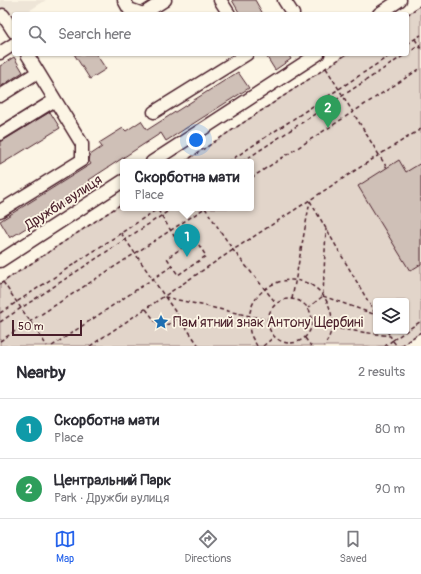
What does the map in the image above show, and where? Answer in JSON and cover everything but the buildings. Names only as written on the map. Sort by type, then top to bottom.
[{"type":"street","points":[[124,0],[129,8],[138,12]]},
{"type":"street","points":[[146,12],[165,0]]},
{"type":"street","points":[[220,0],[227,12]]},
{"type":"street","points":[[284,0],[292,12]]},
{"type":"street","points":[[382,12],[400,0]]},
{"type":"street","points":[[2,15],[12,29]]},
{"type":"street","points":[[0,53],[12,45]]},
{"type":"street","points":[[0,211],[82,160],[82,144],[28,56]]},
{"type":"street","points":[[154,112],[244,56]]},
{"type":"street","points":[[157,159],[314,56]]},
{"type":"street","points":[[0,96],[38,72]]},
{"type":"street","points":[[0,134],[55,100]]},
{"type":"street","name":"Дружби вулиця","points":[[1,259],[120,183]]},
{"type":"path","points":[[409,14],[421,5]]},
{"type":"path","points":[[409,43],[421,35]]},
{"type":"path","points":[[415,39],[421,49]]},
{"type":"path","points":[[409,53],[421,44]]},
{"type":"path","points":[[189,159],[345,56]]},
{"type":"path","points":[[233,159],[389,56]]},
{"type":"path","points":[[247,159],[404,56]]},
{"type":"path","points":[[326,68],[387,168]]},
{"type":"path","points":[[254,176],[421,68]]},
{"type":"path","points":[[90,346],[233,250],[421,129]]},
{"type":"path","points":[[310,201],[373,310]]},
{"type":"path","points":[[292,299],[310,201]]},
{"type":"path","points":[[0,284],[120,204]]},
{"type":"path","points":[[0,313],[153,211]]},
{"type":"path","points":[[160,211],[181,248]]},
{"type":"path","points":[[0,322],[167,211]]},
{"type":"path","points":[[0,341],[200,211]]},
{"type":"path","points":[[207,211],[233,250],[276,303]]},
{"type":"path","points":[[308,308],[323,296],[326,228]]},
{"type":"path","points":[[120,233],[199,346]]},
{"type":"path","points":[[195,239],[206,256],[178,275],[167,258],[181,248],[195,239]]},
{"type":"path","points":[[52,346],[172,266]]},
{"type":"path","points":[[257,346],[250,333],[249,319],[252,306],[259,294],[269,286],[282,280],[295,280],[308,283],[319,291],[327,302],[332,314],[332,328],[328,340],[324,346]]},
{"type":"path","points":[[3,282],[47,346]]},
{"type":"path","points":[[323,296],[373,314]]},
{"type":"path","points":[[165,297],[268,320]]},
{"type":"path","points":[[292,299],[303,302],[308,308],[312,314],[312,325],[308,336],[290,345],[274,337],[270,331],[268,320],[271,310],[276,303],[282,300],[292,299]]},
{"type":"path","points":[[146,309],[155,321],[162,326],[169,324],[179,317]]},
{"type":"path","points":[[385,346],[421,321]]},
{"type":"path","points":[[312,325],[390,336],[397,346]]},
{"type":"path","points":[[401,346],[421,332]]},
{"type":"path","points":[[262,346],[274,337]]},
{"type":"path","points":[[305,338],[311,346]]},
{"type":"shaded area","points":[[0,0],[46,0],[27,12],[12,12],[12,21],[0,29]]},
{"type":"shaded area","points":[[421,5],[421,332],[401,346],[0,346],[0,284],[120,205],[120,211],[254,211],[254,159],[189,159],[344,56],[409,56],[409,14]]},
{"type":"place","name":"Центральний Парк","points":[[328,128]]},
{"type":"place","name":"Скорботна мати","points":[[187,257]]},
{"type":"place","name":"Пам'ятний знак Антону Щербині","points":[[161,322]]}]
